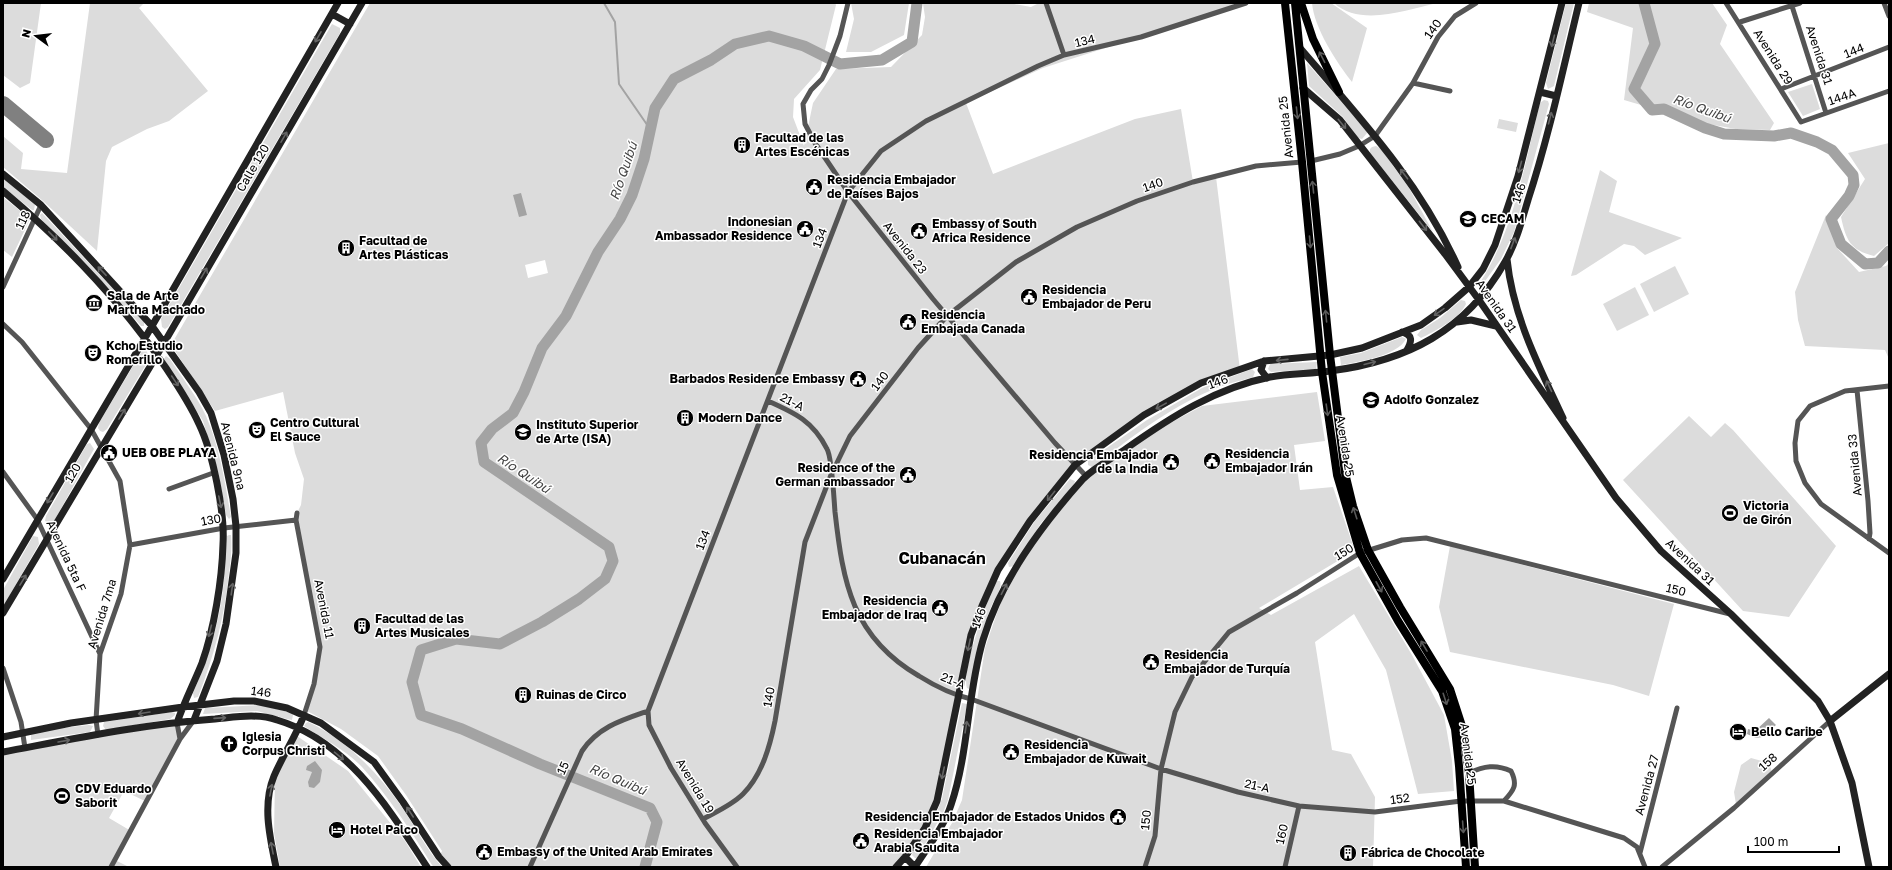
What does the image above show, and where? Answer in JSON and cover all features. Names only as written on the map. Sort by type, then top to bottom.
[{"type":"main road","name":"Calle 120","points":[[145,337],[338,3]]},
{"type":"main road","name":"Calle 120","points":[[164,343],[362,3]]},
{"type":"main road","name":"Avenida 25","points":[[1284,3],[1292,74],[1306,162],[1345,473],[1364,552],[1400,607],[1450,689],[1462,726],[1469,773],[1472,801],[1475,867]]},
{"type":"main road","name":"Avenida 25","points":[[1295,3],[1303,88],[1306,162],[1320,356],[1337,474],[1364,552],[1398,621],[1442,691],[1455,729],[1462,801],[1466,867]]},
{"type":"main road","points":[[1301,3],[1313,39],[1339,92]]},
{"type":"main road","name":"146","points":[[896,867],[906,857],[925,828],[937,801],[972,635],[982,606],[998,570],[1030,521],[1075,465],[1144,415],[1201,383],[1264,361],[1330,355],[1362,348],[1427,321],[1469,287],[1483,269],[1495,245],[1518,176],[1562,3]]},
{"type":"main road","name":"146","points":[[915,867],[951,807],[959,774],[982,643],[993,610],[1010,577],[1045,526],[1086,476],[1181,412],[1212,396],[1267,378],[1332,371],[1372,363],[1407,351],[1436,337],[1457,322],[1478,300],[1507,259],[1520,227],[1537,172],[1579,3]]},
{"type":"main road","points":[[332,14],[350,24]]},
{"type":"main road","name":"Avenida 31","points":[[1300,48],[1339,92],[1412,184],[1452,254],[1464,280]]},
{"type":"main road","points":[[1292,74],[1303,88]]},
{"type":"main road","name":"Avenida 31","points":[[1303,88],[1340,120],[1464,280],[1616,498],[1661,551],[1731,614],[1818,701],[1830,721],[1852,783],[1868,867]]},
{"type":"main road","points":[[1540,92],[1556,96]]},
{"type":"main road","name":"Avenida 9na","points":[[3,174],[40,205],[152,326],[199,392],[211,413],[224,455],[236,526],[236,553],[226,624],[217,661],[194,720]]},
{"type":"main road","name":"Avenida 9na","points":[[3,191],[35,218],[107,291],[145,337],[179,388],[200,424],[221,505],[224,528],[221,577],[215,612],[202,662],[177,723]]},
{"type":"main road","points":[[1507,259],[1510,285],[1515,306],[1534,355],[1571,434]]},
{"type":"main road","points":[[1457,322],[1471,320],[1496,326]]},
{"type":"main road","points":[[1402,332],[1410,336],[1411,343],[1407,351]]},
{"type":"main road","name":"120","points":[[3,579],[145,337]]},
{"type":"main road","name":"120","points":[[3,613],[164,343]]},
{"type":"main road","points":[[1264,361],[1261,370],[1267,378]]},
{"type":"main road","points":[[998,570],[1010,577]]},
{"type":"main road","name":"158","points":[[1830,721],[1889,674]]},
{"type":"main road","name":"146","points":[[3,736],[22,734],[71,723],[183,706],[254,701],[287,708],[321,723],[374,762],[403,802],[439,857],[448,867]]},
{"type":"main road","name":"146","points":[[3,752],[194,720],[260,715],[279,720],[299,729],[337,753],[357,771],[397,822],[427,867]]},
{"type":"main road","name":"Avenida 11","points":[[276,867],[268,829],[269,799],[273,777],[299,729],[304,715]]},
{"type":"main road","points":[[906,857],[915,867]]},
{"type":"street","name":"Avenida 23","points":[[848,3],[844,22],[829,65],[822,79],[811,90],[803,104],[805,124],[815,143],[848,192],[947,316],[1086,476]]},
{"type":"street","points":[[1046,3],[1064,56]]},
{"type":"street","name":"134","points":[[648,710],[848,192],[881,151],[926,121],[1038,66],[1064,56],[1141,37],[1246,3]]},
{"type":"street","name":"140","points":[[703,819],[742,795],[764,762],[772,739],[805,542],[831,475],[850,436],[918,348],[947,316],[1016,262],[1090,221],[1137,201],[1193,182],[1256,166],[1306,162],[1340,154],[1359,146],[1375,136],[1413,83],[1438,36],[1455,16],[1476,3]]},
{"type":"street","name":"Avenida 29","points":[[1726,3],[1740,22],[1801,122]]},
{"type":"street","points":[[1740,22],[1792,4],[1800,3]]},
{"type":"street","points":[[1884,3],[1889,16]]},
{"type":"street","name":"Avenida 31","points":[[1792,4],[1826,113]]},
{"type":"street","name":"144","points":[[1781,89],[1889,47]]},
{"type":"street","points":[[1413,83],[1450,91]]},
{"type":"street","name":"144A","points":[[1801,122],[1889,91]]},
{"type":"street","name":"118","points":[[3,287],[40,205]]},
{"type":"street","name":"Avenida 7ma","points":[[3,324],[22,342],[91,429],[120,481],[130,545],[121,594],[100,654],[96,720],[98,735]]},
{"type":"street","points":[[1889,386],[1845,391],[1810,406],[1798,421],[1795,443],[1796,461],[1805,483],[1821,504],[1889,553]]},
{"type":"street","name":"Avenida 33","points":[[1858,390],[1868,501],[1869,539]]},
{"type":"street","name":"21-A","points":[[768,401],[796,414],[815,428],[828,450],[841,561],[850,596],[866,630],[906,669],[958,696],[971,699],[1161,769],[1238,792],[1299,806]]},
{"type":"street","points":[[168,489],[213,473]]},
{"type":"street","name":"Avenida 5ta F","points":[[4,474],[37,519],[100,654]]},
{"type":"street","name":"Avenida 11","points":[[297,513],[296,520],[320,647],[314,684],[304,715]]},
{"type":"street","name":"130","points":[[130,545],[236,526],[296,520]]},
{"type":"street","name":"150","points":[[1144,867],[1155,836],[1161,769],[1175,712],[1188,685],[1229,632],[1364,552],[1402,540],[1426,538],[1731,614]]},
{"type":"street","points":[[3,668],[21,722],[25,748]]},
{"type":"street","name":"Avenida 27","points":[[1644,867],[1640,852],[1677,708]]},
{"type":"street","name":"15","points":[[530,867],[567,783],[588,740],[600,731],[615,723],[648,710]]},
{"type":"street","name":"Avenida 19","points":[[648,710],[649,725],[671,768],[703,819],[737,867]]},
{"type":"street","name":"Avenida 9na","points":[[111,867],[180,739],[194,720]]},
{"type":"street","name":"158","points":[[1662,867],[1734,808],[1830,721]]},
{"type":"street","points":[[177,723],[180,739]]},
{"type":"street","points":[[1469,773],[1481,768],[1493,766],[1511,771],[1515,780],[1512,792],[1504,801]]},
{"type":"street","name":"152","points":[[1299,806],[1374,812],[1462,801],[1504,801],[1624,838],[1640,852]]},
{"type":"street","name":"160","points":[[1285,867],[1299,806]]},
{"type":"shaded area","points":[[3,3],[41,3],[30,83],[20,88],[3,75]]},
{"type":"shaded area","points":[[90,3],[144,3],[139,8],[208,91],[169,121],[147,129],[112,147],[106,161],[97,251],[43,201],[3,167],[3,136],[23,153],[21,169],[67,173]]},
{"type":"shaded area","points":[[370,3],[835,3],[836,5],[820,70],[794,99],[793,117],[804,146],[813,103],[836,69],[891,67],[922,35],[925,17],[923,3],[1009,3],[1031,7],[1039,3],[1246,3],[1043,68],[966,103],[993,174],[1135,119],[1181,109],[1193,182],[1216,177],[1240,370],[1201,383],[1144,415],[1075,465],[998,570],[971,635],[937,801],[925,828],[896,867],[448,867],[439,857],[442,851],[406,795],[378,756],[341,729],[307,711],[320,647],[297,513],[301,505],[304,479],[295,453],[283,392],[215,411],[171,345]],"holes":[[[545,260],[548,273],[528,278],[525,265]]]},
{"type":"shaded area","points":[[851,3],[909,3],[904,35],[871,52],[846,52],[854,19]]},
{"type":"shaded area","points":[[1312,3],[1331,3],[1367,28],[1352,82],[1327,45],[1317,23]]},
{"type":"shaded area","points":[[1334,3],[1437,3],[1384,15],[1370,15],[1357,14],[1345,10]]},
{"type":"shaded area","points":[[1566,3],[1574,3],[1554,86],[1548,89],[1546,83]]},
{"type":"shaded area","points":[[1589,3],[1712,3],[1727,25],[1720,44],[1774,123],[1770,130],[1736,129],[1708,124],[1689,124],[1666,114],[1651,114],[1641,105],[1624,100],[1633,28],[1587,12]]},
{"type":"shaded area","points":[[332,24],[340,28],[340,33],[168,327],[165,329],[162,327],[161,319]]},
{"type":"shaded area","points":[[1307,63],[1366,130],[1367,133],[1362,139],[1358,138],[1343,117],[1309,86]]},
{"type":"shaded area","points":[[1812,84],[1820,109],[1803,116],[1788,92]]},
{"type":"shaded area","points":[[1544,100],[1548,101],[1549,104],[1514,232],[1501,259],[1483,284],[1481,281],[1502,240],[1510,218],[1540,103]]},
{"type":"shaded area","points":[[1499,119],[1518,123],[1516,132],[1497,128]]},
{"type":"shaded area","points":[[1889,143],[1889,243],[1874,256],[1859,251],[1850,243],[1843,225],[1841,217],[1865,179],[1848,153]]},
{"type":"shaded area","points":[[1376,146],[1381,149],[1409,188],[1433,232],[1370,153],[1370,149]]},
{"type":"shaded area","points":[[1600,170],[1617,181],[1609,212],[1682,238],[1645,255],[1634,246],[1624,244],[1576,275],[1571,276]]},
{"type":"shaded area","points":[[3,178],[35,204],[34,210],[3,187]]},
{"type":"shaded area","points":[[521,193],[527,215],[519,217],[513,195]]},
{"type":"shaded area","points":[[3,197],[30,219],[12,257],[3,250]]},
{"type":"shaded area","points":[[42,213],[144,322],[144,326],[141,326],[119,300],[41,219],[40,215]]},
{"type":"shaded area","points":[[1826,215],[1837,248],[1859,272],[1886,266],[1889,263],[1889,359],[1885,350],[1805,346],[1798,320],[1795,292]]},
{"type":"shaded area","points":[[1675,266],[1689,294],[1654,312],[1640,284]]},
{"type":"shaded area","points":[[1635,287],[1649,315],[1617,331],[1603,304]]},
{"type":"shaded area","points":[[1461,300],[1465,301],[1466,304],[1453,319],[1421,338],[1417,335],[1421,330],[1440,318]]},
{"type":"shaded area","points":[[1402,337],[1406,339],[1401,345],[1386,354],[1367,360],[1341,365],[1340,357],[1361,353]]},
{"type":"shaded area","points":[[146,350],[150,358],[107,429],[103,432],[100,431],[98,428],[99,423],[142,351]]},
{"type":"shaded area","points":[[166,356],[170,359],[198,401],[211,428],[224,479],[231,517],[229,519],[226,515],[218,471],[203,421],[164,359]]},
{"type":"shaded area","points":[[1317,362],[1316,369],[1271,372],[1268,369],[1270,364]]},
{"type":"shaded area","points":[[1252,369],[1255,372],[1253,377],[1227,384],[1196,397],[1135,435],[1092,467],[1088,465],[1088,461],[1147,420],[1202,388]]},
{"type":"shaded area","points":[[1317,392],[1325,441],[1294,445],[1300,490],[1333,487],[1355,551],[1350,553],[1347,548],[1338,553],[1341,559],[1259,608],[1271,615],[1359,566],[1412,655],[1444,715],[1452,761],[1454,791],[1418,794],[1386,670],[1354,614],[1315,642],[1332,750],[1351,754],[1375,797],[1373,867],[926,867],[952,823],[962,800],[985,648],[997,613],[1010,581],[1046,527],[1087,478],[1161,428],[1202,406]]},
{"type":"shaded area","name":"Victoria de Girón","points":[[1689,416],[1711,437],[1725,423],[1733,430],[1836,546],[1789,617],[1743,611],[1623,480]]},
{"type":"shaded area","points":[[90,443],[94,449],[53,523],[49,524],[45,521],[46,516],[87,444]]},
{"type":"shaded area","points":[[1070,479],[1075,481],[1073,487],[1041,523],[1014,566],[1009,567],[1008,563],[1035,521]]},
{"type":"shaded area","points":[[231,535],[231,558],[222,620],[204,682],[198,697],[194,698],[193,693],[207,658],[220,609],[227,536]]},
{"type":"shaded area","points":[[33,536],[38,537],[39,544],[3,607],[3,590]]},
{"type":"shaded area","points":[[1450,546],[1674,604],[1649,696],[1613,685],[1450,652],[1439,607]]},
{"type":"shaded area","points":[[997,581],[1000,581],[1001,584],[984,626],[969,689],[967,688],[966,680],[971,652],[982,617]]},
{"type":"shaded area","points":[[962,703],[967,704],[948,800],[943,813],[917,858],[915,858],[912,855],[913,852],[934,819],[942,799]]},
{"type":"shaded area","points":[[260,705],[292,713],[292,720],[257,711],[203,714],[205,708]]},
{"type":"shaded area","points":[[172,712],[175,713],[175,715],[170,719],[106,730],[103,726],[104,722]]},
{"type":"shaded area","points":[[1769,718],[1776,725],[1762,737],[1756,738],[1747,734],[1748,729],[1755,731]]},
{"type":"shaded area","points":[[308,722],[322,729],[348,747],[371,769],[401,806],[431,853],[442,867],[434,867],[432,865],[399,814],[362,767],[342,750],[304,726]]},
{"type":"shaded area","name":"CDV Eduardo Saborit","points":[[177,723],[180,739],[147,802],[124,791],[109,818],[131,831],[115,860],[129,867],[3,867],[3,752]]},
{"type":"shaded area","points":[[89,725],[93,726],[90,732],[31,740],[31,733],[35,731]]},
{"type":"shaded area","points":[[297,736],[348,771],[405,841],[421,867],[280,867],[274,833],[275,780]]},
{"type":"shaded area","points":[[1751,758],[1769,763],[1772,772],[1736,804],[1734,792],[1741,765]]},
{"type":"shaded area","points":[[315,761],[322,770],[320,782],[314,788],[309,787],[308,782],[312,772],[306,770],[307,766]]},
{"type":"waterway","points":[[604,3],[615,22],[619,84],[650,129]]},
{"type":"waterway","name":"Río Quibú","points":[[645,867],[657,822],[650,808],[540,764],[462,729],[421,715],[412,682],[421,650],[456,639],[500,644],[542,622],[579,599],[605,579],[613,561],[609,547],[484,462],[481,443],[492,429],[513,413],[524,392],[542,348],[566,316],[598,252],[620,219],[632,195],[644,159],[655,108],[674,79],[711,60],[735,44],[769,36],[804,46],[840,64],[882,60],[912,42],[917,3]]},
{"type":"waterway","name":"Río Quibú","points":[[1644,3],[1655,44],[1634,89],[1652,110],[1664,109],[1705,128],[1724,134],[1774,136],[1791,133],[1817,142],[1832,150],[1853,175],[1854,185],[1849,196],[1831,219],[1841,244],[1865,264],[1878,263],[1889,251]]},
{"type":"taxiway","points":[[3,104],[46,140]]},
{"type":"place","name":"Facultad de las Artes Escénicas","points":[[742,145]]},
{"type":"place","name":"Residencia Embajador de Países Bajos","points":[[814,187]]},
{"type":"place","name":"CECAM","points":[[1468,219]]},
{"type":"place","name":"Indonesian Ambassador Residence","points":[[805,229]]},
{"type":"place","name":"Embassy of South Africa Residence","points":[[919,231]]},
{"type":"place","name":"Facultad de Artes Plásticas","points":[[346,248]]},
{"type":"place","name":"Residencia Embajador de Peru","points":[[1029,297]]},
{"type":"place","name":"Sala de Arte Martha Machado","points":[[94,303]]},
{"type":"place","name":"Residencia Embajada Canada","points":[[908,322]]},
{"type":"place","name":"Kcho Estudio Romerillo","points":[[93,353]]},
{"type":"place","name":"Barbados Residence Embassy","points":[[858,379]]},
{"type":"place","name":"Adolfo Gonzalez","points":[[1371,400]]},
{"type":"place","name":"Modern Dance","points":[[685,418]]},
{"type":"place","name":"Centro Cultural El Sauce","points":[[257,430]]},
{"type":"place","name":"Instituto Superior de Arte (ISA)","points":[[523,432]]},
{"type":"place","name":"UEB OBE PLAYA","points":[[109,453]]},
{"type":"place","name":"Residencia Embajador Irán","points":[[1212,461]]},
{"type":"place","name":"Residencia Embajador de la India","points":[[1171,462]]},
{"type":"place","name":"Residence of the German ambassador","points":[[908,475]]},
{"type":"place","name":"Victoria de Girón","points":[[1730,513]]},
{"type":"place","name":"Residencia Embajador de Iraq","points":[[940,608]]},
{"type":"place","name":"Facultad de las Artes Musicales","points":[[362,626]]},
{"type":"place","name":"Residencia Embajador de Turquía","points":[[1151,662]]},
{"type":"place","name":"Ruinas de Circo","points":[[523,695]]},
{"type":"place","name":"Bello Caribe","points":[[1738,732]]},
{"type":"place","name":"Iglesia Corpus Christi","points":[[229,744]]},
{"type":"place","name":"Residencia Embajador de Kuwait","points":[[1011,752]]},
{"type":"place","name":"CDV Eduardo Saborit","points":[[62,796]]},
{"type":"place","name":"Residencia Embajador de Estados Unidos","points":[[1118,817]]},
{"type":"place","name":"Hotel Palco","points":[[337,830]]},
{"type":"place","name":"Residencia Embajador Arabia Saudita","points":[[861,841]]},
{"type":"place","name":"Embassy of the United Arab Emirates","points":[[484,852]]},
{"type":"place","name":"Fábrica de Chocolate","points":[[1348,853]]},
{"type":"district","name":"Cubanacán","points":[[942,558]]}]
